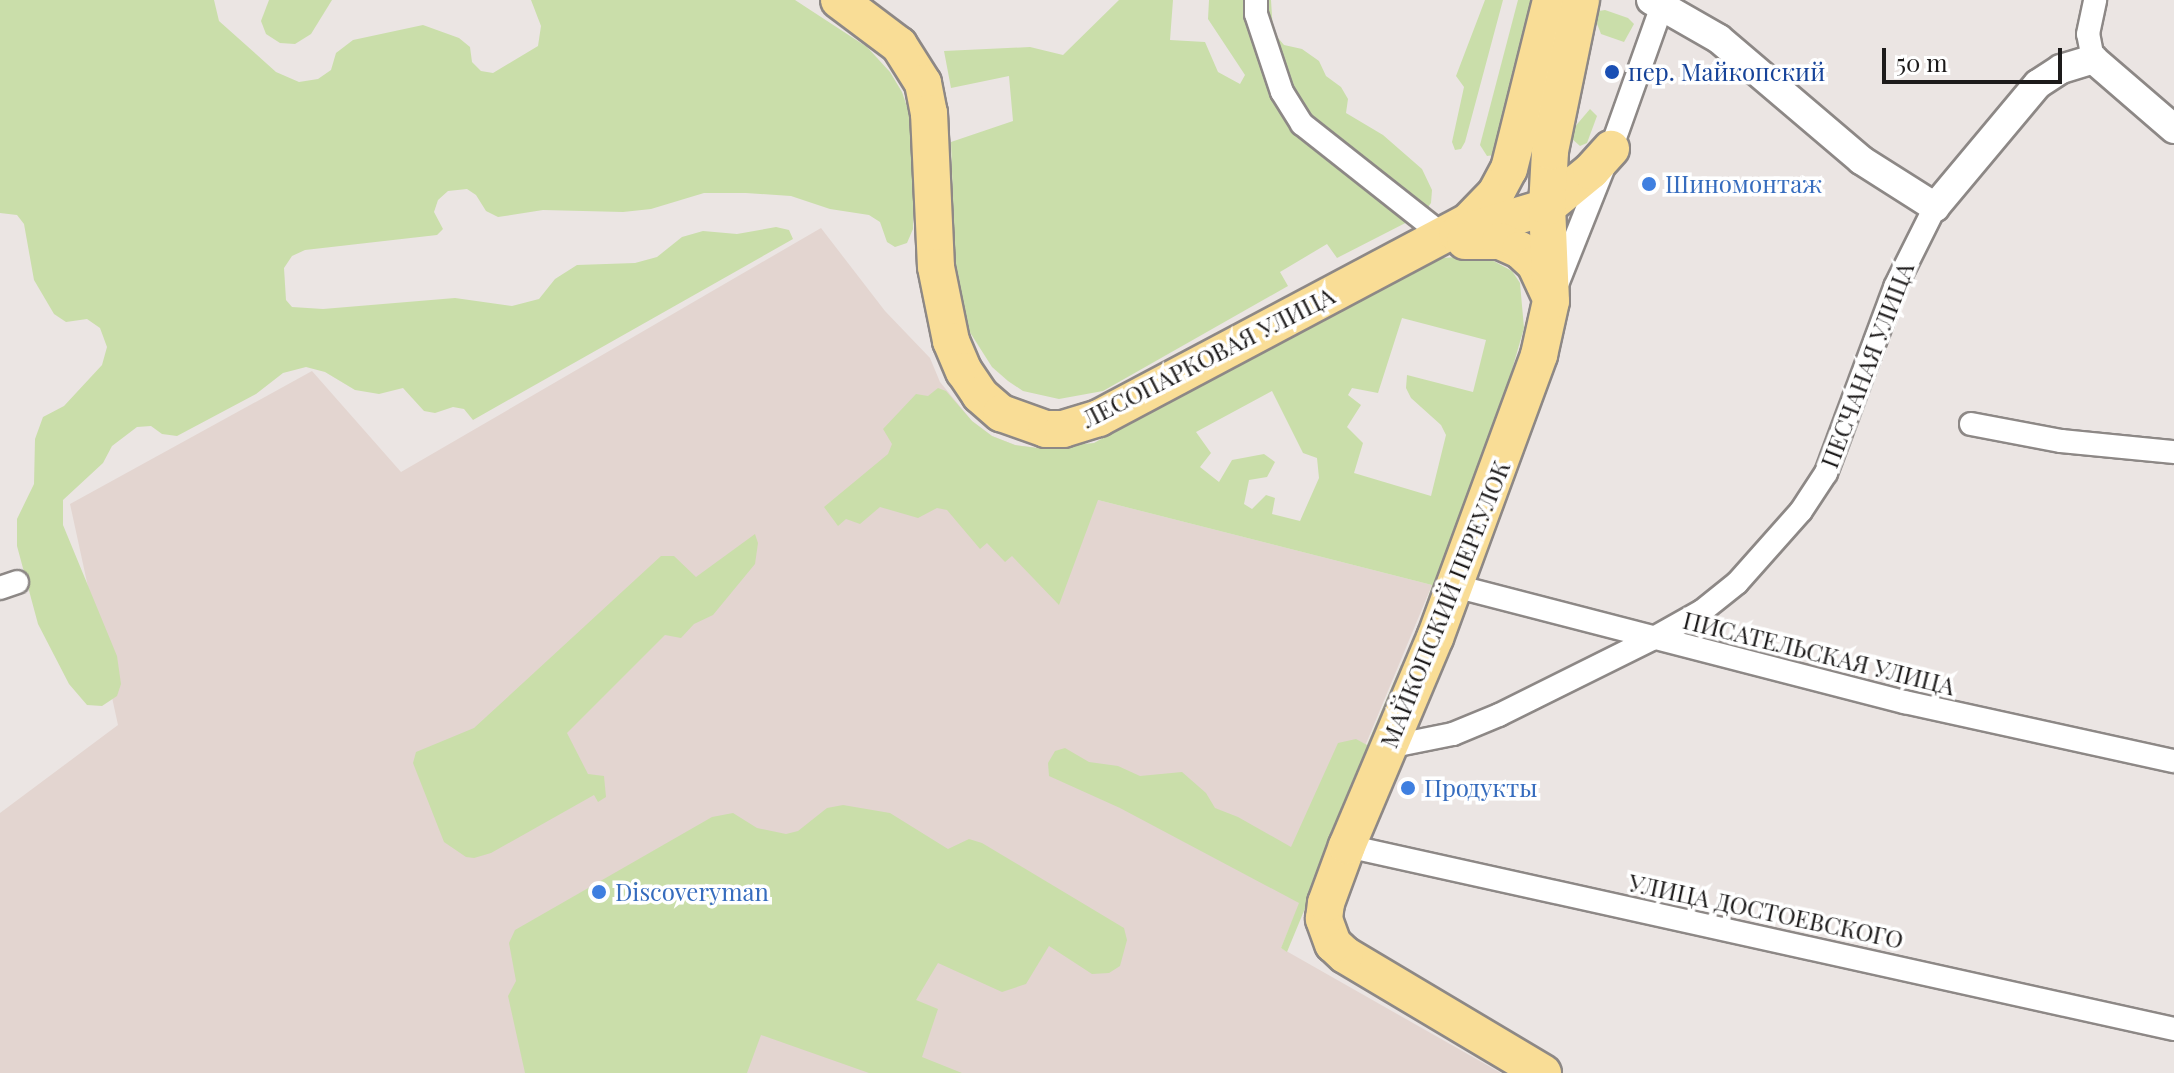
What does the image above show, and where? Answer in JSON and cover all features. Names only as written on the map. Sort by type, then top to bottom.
[{"type":"main road","name":"ЛЕСОПАРКОВАЯ УЛИЦА","points":[[839,0],[899,45],[923,83],[929,113],[936,267],[949,333],[975,388],[987,402],[1013,419],[1046,429],[1072,427],[1099,418],[1444,236]]},
{"type":"main road","points":[[1444,236],[1469,221],[1496,193],[1516,148],[1551,0]]},
{"type":"main road","name":"МАЙКОПСКИЙ ПЕРЕУЛОК","points":[[1543,1073],[1345,955],[1326,932],[1326,903],[1455,586],[1530,385],[1551,301],[1547,207],[1554,122],[1581,0]]},
{"type":"main road","points":[[1516,148],[1524,164],[1549,170],[1572,165],[1611,149]]},
{"type":"main road","points":[[1444,236],[1547,207],[1591,171],[1611,149]]},
{"type":"main road","points":[[1444,236],[1460,241],[1500,241],[1520,250],[1535,264],[1551,301]]},
{"type":"street","points":[[1256,0],[1256,14],[1282,92],[1302,124],[1444,236]]},
{"type":"street","points":[[2095,0],[2088,34],[2093,59],[2174,129]]},
{"type":"street","points":[[1659,2],[1719,39],[1861,160],[1935,207]]},
{"type":"street","name":"МАЙКОПСКИЙ ПЕРЕУЛОК","points":[[1551,301],[1611,149],[1659,2]]},
{"type":"street","name":"ПЕСЧАНАЯ УЛИЦА","points":[[1388,747],[1453,734],[1499,715],[1652,639],[1702,611],[1737,583],[1810,499],[1826,473],[1895,287],[1935,207],[2038,84],[2061,69],[2093,59]]},
{"type":"street","points":[[1971,424],[2061,441],[2174,452]]},
{"type":"street","name":"ПИСАТЕЛЬСКАЯ УЛИЦА","points":[[1455,586],[1905,702],[2174,761]]},
{"type":"street","name":"УЛИЦА ДОСТОЕВСКОГО","points":[[1347,846],[2174,1029]]},
{"type":"shaded area","points":[[821,228],[885,311],[930,358],[940,382],[972,421],[992,436],[1015,445],[1038,448],[1098,500],[1432,585],[1281,948],[1501,1073],[0,1073],[0,813],[118,725],[70,504],[312,371],[401,472]]},
{"type":"green space","points":[[0,0],[214,0],[219,21],[276,72],[299,82],[318,79],[331,70],[336,53],[353,40],[423,25],[459,38],[470,47],[472,62],[481,71],[493,73],[538,46],[541,26],[531,0],[795,0],[867,47],[890,72],[902,92],[911,118],[915,147],[913,229],[907,243],[895,247],[887,242],[880,222],[869,215],[830,209],[791,196],[746,193],[704,193],[651,209],[623,212],[543,210],[498,217],[486,211],[476,195],[467,189],[448,191],[438,200],[434,212],[443,229],[437,235],[305,250],[292,256],[284,268],[286,300],[292,307],[323,309],[455,298],[512,306],[539,299],[555,279],[577,265],[635,263],[657,257],[682,237],[703,231],[737,234],[776,227],[789,230],[793,239],[473,420],[464,409],[453,407],[435,413],[424,411],[403,388],[379,394],[355,390],[325,372],[306,367],[283,373],[256,394],[177,436],[162,434],[151,426],[137,427],[112,446],[103,463],[63,500],[63,525],[117,656],[121,684],[117,696],[102,706],[87,705],[69,684],[38,624],[17,546],[17,519],[34,484],[35,439],[43,417],[64,406],[102,365],[107,347],[100,328],[87,319],[66,322],[54,314],[34,280],[24,224],[17,215],[0,213]]},
{"type":"green space","points":[[269,0],[332,0],[311,34],[295,44],[280,43],[266,34],[261,21]]},
{"type":"green space","points":[[1119,0],[1173,0],[1170,40],[1205,42],[1218,72],[1240,84],[1245,75],[1208,19],[1209,0],[1271,0],[1273,32],[1284,45],[1302,49],[1319,61],[1326,76],[1341,87],[1348,99],[1346,113],[1383,135],[1422,169],[1432,190],[1431,203],[1423,214],[1337,258],[1327,244],[1280,272],[1288,286],[1103,391],[1059,399],[1023,391],[1008,381],[992,367],[964,323],[956,290],[951,142],[1013,121],[1009,76],[951,88],[944,51],[1030,47],[1063,55]]},
{"type":"green space","points":[[1485,0],[1503,0],[1465,142],[1461,149],[1455,150],[1452,142],[1464,87],[1456,76]]},
{"type":"green space","points":[[1518,0],[1538,0],[1494,155],[1487,156],[1480,145]]},
{"type":"green space","points":[[1599,11],[1628,18],[1634,24],[1624,42],[1601,34],[1596,21]]},
{"type":"green space","points":[[1590,109],[1597,116],[1587,143],[1580,146],[1571,138],[1573,129]]},
{"type":"green space","points":[[1470,256],[1488,258],[1512,271],[1520,283],[1524,328],[1497,422],[1419,626],[1432,585],[1098,500],[1059,605],[1012,556],[1005,562],[987,543],[980,549],[947,510],[937,508],[918,518],[880,507],[860,524],[846,519],[838,526],[824,507],[888,454],[892,444],[883,429],[916,394],[928,396],[938,388],[946,391],[972,421],[992,436],[1015,445],[1038,448],[1094,443],[1416,260]],"holes":[[[1402,318],[1486,340],[1473,392],[1407,375],[1406,388],[1411,398],[1441,425],[1446,435],[1431,496],[1354,473],[1363,443],[1347,427],[1361,405],[1348,395],[1352,388],[1378,393]],[[1272,391],[1303,453],[1317,458],[1319,478],[1300,521],[1272,514],[1275,498],[1266,495],[1252,509],[1244,504],[1249,480],[1267,477],[1275,462],[1264,454],[1232,460],[1219,482],[1200,467],[1211,453],[1196,432]]]},
{"type":"green space","points":[[755,534],[758,543],[755,564],[713,615],[694,624],[681,638],[665,635],[567,733],[588,774],[604,776],[606,797],[598,802],[594,795],[491,853],[474,858],[466,857],[444,842],[413,763],[416,752],[474,728],[661,556],[674,556],[696,577]]},
{"type":"green space","points":[[1401,665],[1404,669],[1287,952],[1281,948],[1299,903],[1120,808],[1049,776],[1048,763],[1055,751],[1065,748],[1089,762],[1118,766],[1140,776],[1182,772],[1206,793],[1215,808],[1238,817],[1291,847],[1338,743],[1356,739],[1367,745]]},
{"type":"green space","points":[[843,805],[890,813],[948,849],[969,839],[982,843],[1124,928],[1127,940],[1120,966],[1109,973],[1092,974],[1049,946],[1026,984],[1002,992],[938,963],[916,1000],[938,1009],[922,1057],[962,1073],[869,1073],[761,1035],[747,1073],[525,1073],[508,996],[516,981],[509,943],[515,930],[712,817],[733,813],[757,828],[786,834],[798,831],[827,808]]},
{"type":"place","name":"пер. Майкопский","points":[[1612,72]]},
{"type":"place","name":"Шиномонтаж","points":[[1649,184]]},
{"type":"place","name":"Продукты","points":[[1408,788]]},
{"type":"place","name":"Discoveryman","points":[[599,892]]}]
